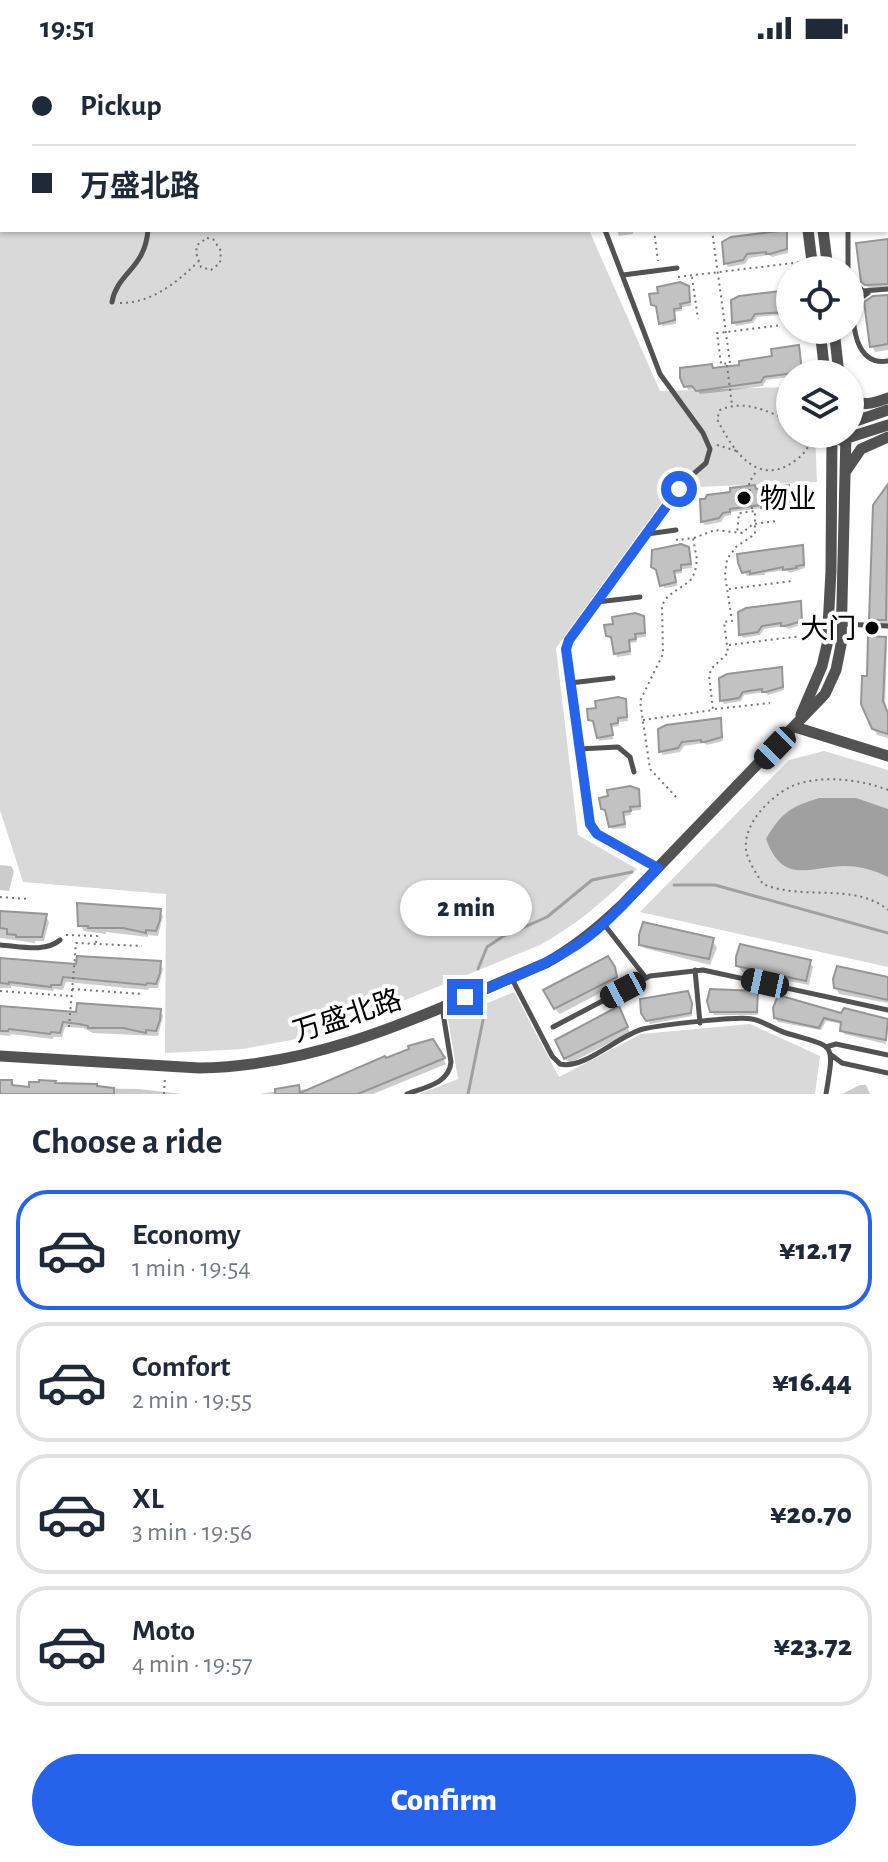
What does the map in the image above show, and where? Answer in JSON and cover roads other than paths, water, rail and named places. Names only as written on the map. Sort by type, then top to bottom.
[{"type":"street","points":[[808,232],[812,256]]},
{"type":"street","points":[[823,232],[826,256]]},
{"type":"street","points":[[864,404],[888,398]]},
{"type":"street","points":[[864,418],[888,410]]},
{"type":"street","points":[[864,431],[888,425]]},
{"type":"street","points":[[846,471],[861,449],[888,437]]},
{"type":"street","points":[[832,448],[828,632],[822,666],[795,727],[888,756]]},
{"type":"street","name":"万盛北路","points":[[0,1056],[226,1068],[301,1057],[376,1034],[569,950],[603,923],[658,868],[825,694],[836,670],[841,645],[846,448]]},
{"type":"lane","points":[[112,302],[114,291],[142,256],[148,232]]},
{"type":"lane","points":[[606,232],[660,374],[708,442],[706,463],[682,484],[566,645],[592,828],[600,836],[658,868]]},
{"type":"lane","points":[[848,232],[848,256]]},
{"type":"lane","points":[[623,275],[677,268]]},
{"type":"lane","points":[[864,296],[888,289]]},
{"type":"lane","points":[[864,291],[869,293]]},
{"type":"lane","points":[[859,344],[863,355],[875,362],[888,361]]},
{"type":"lane","points":[[646,534],[676,530]]},
{"type":"lane","points":[[596,603],[640,597]]},
{"type":"lane","points":[[842,624],[888,626]]},
{"type":"lane","points":[[570,683],[613,678]]},
{"type":"lane","points":[[579,749],[618,747],[627,753],[634,772]]},
{"type":"lane","points":[[603,923],[646,978]]},
{"type":"lane","points":[[0,945],[44,948],[60,940]]},
{"type":"lane","points":[[695,970],[700,1023]]},
{"type":"lane","points":[[553,1027],[653,975],[695,970],[888,1010]]},
{"type":"lane","points":[[511,977],[552,1056],[565,1066],[640,1030],[755,1019],[783,1032],[813,1039],[826,1047],[837,1061],[888,1073]]},
{"type":"lane","points":[[407,1094],[442,1080],[450,1071],[442,1006]]},
{"type":"lane","points":[[826,1047],[836,1044],[888,1055]]},
{"type":"lane","points":[[826,1094],[830,1053]]},
{"type":"lane","points":[[828,1078],[840,1067],[850,1065]]},
{"type":"waterway","points":[[478,969],[487,947],[547,917],[592,880],[632,872]]},
{"type":"waterway","points":[[674,885],[715,885],[888,933]]},
{"type":"waterway","points":[[468,1094],[483,1020]]},
{"type":"place","name":"物业","points":[[744,498]]},
{"type":"place","name":"大门","points":[[872,628]]}]
